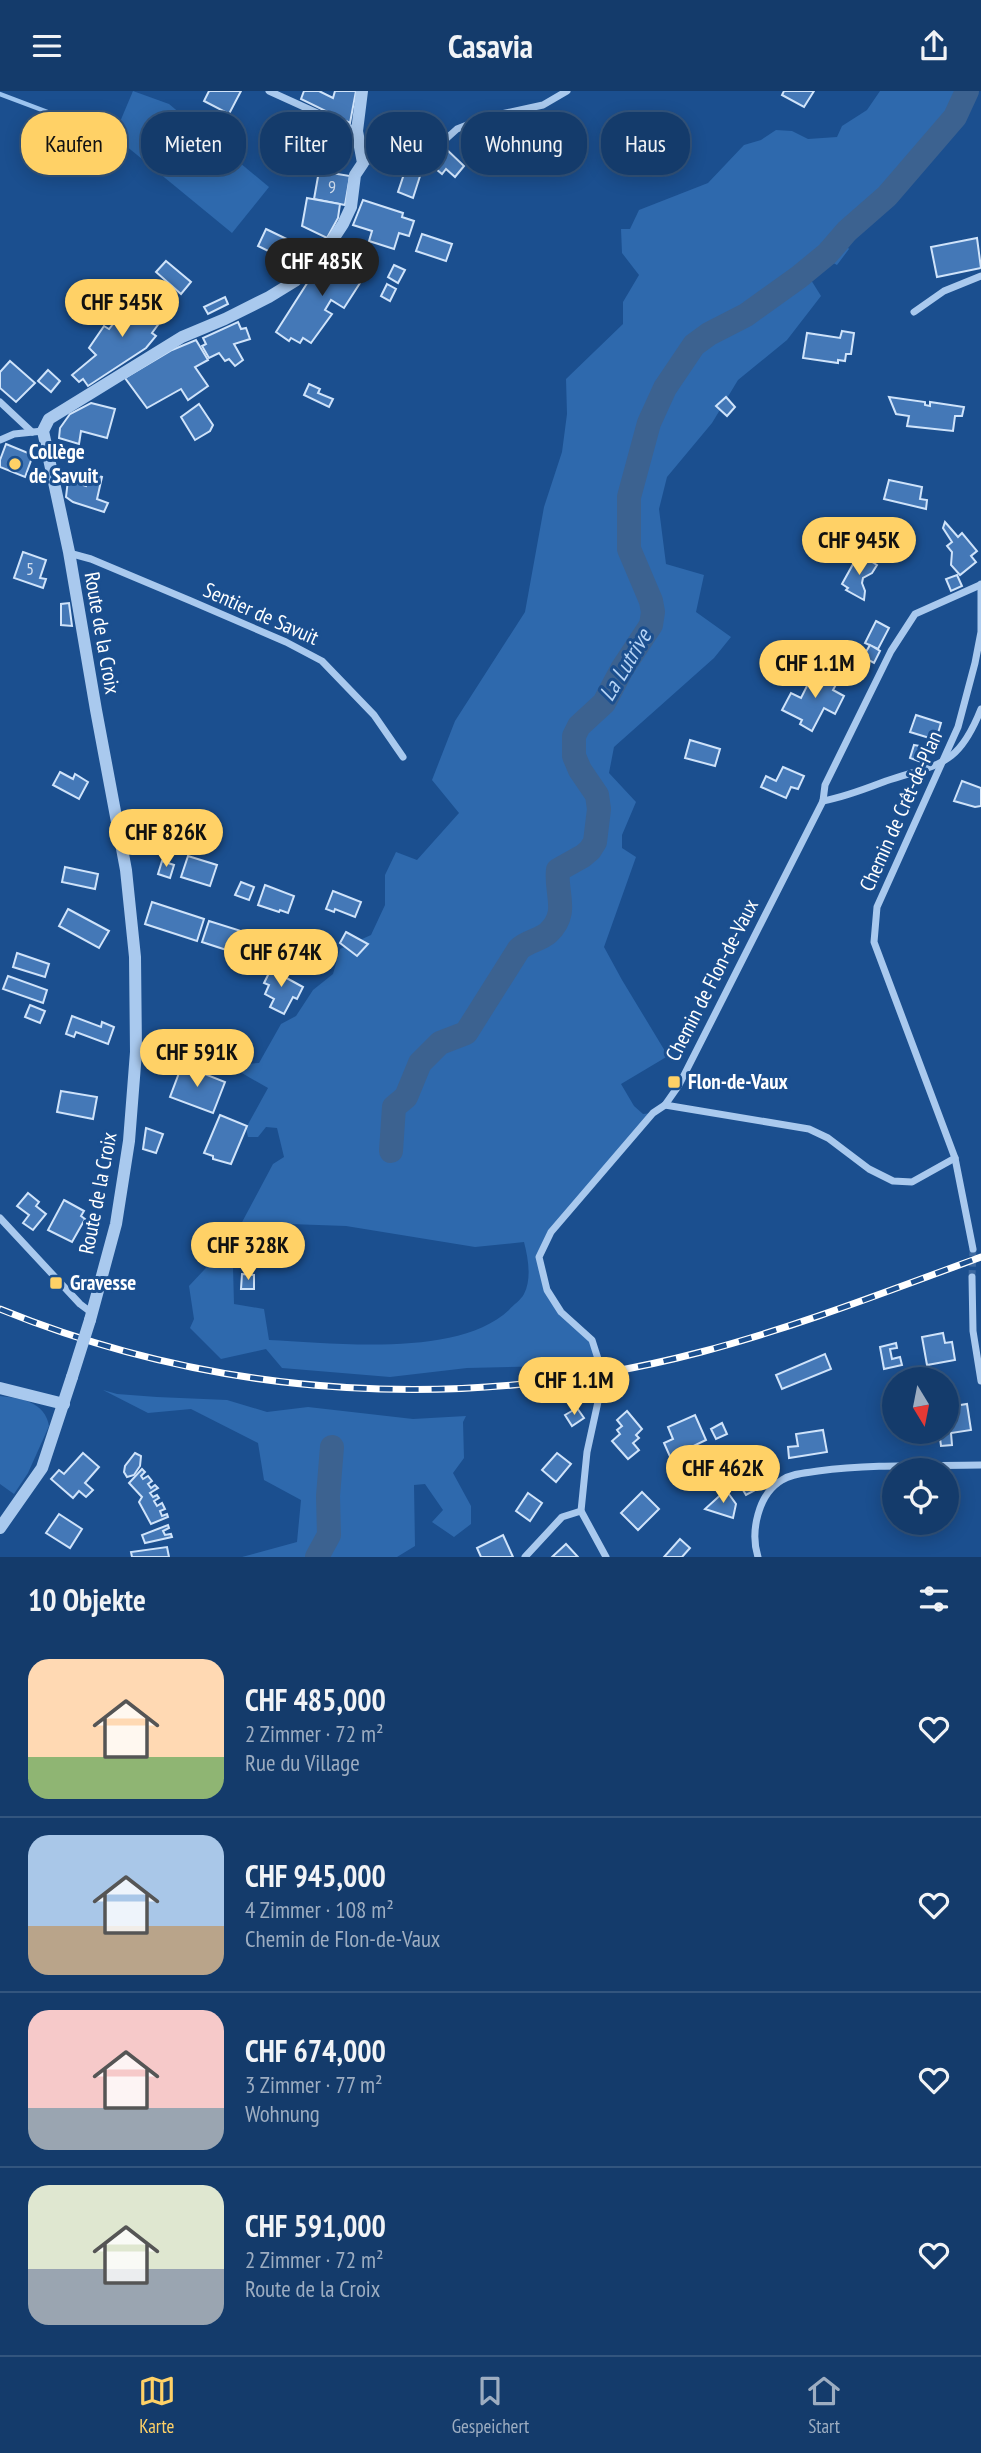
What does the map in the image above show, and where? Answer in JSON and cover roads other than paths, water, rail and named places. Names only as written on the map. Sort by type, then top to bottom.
[{"type":"street","points":[[269,91],[357,131]]},
{"type":"street","points":[[362,91],[357,131],[363,163]]},
{"type":"street","points":[[0,440],[15,434],[38,432],[49,419],[182,337],[247,308],[295,281],[326,250],[343,224],[351,207],[355,175],[363,163],[380,157],[416,161],[427,156],[457,129],[487,117],[543,105],[567,91]]},
{"type":"street","points":[[914,312],[944,291],[981,276]]},
{"type":"street","points":[[0,402],[38,432]]},
{"type":"street","name":"Route de la Croix","points":[[0,1528],[42,1468],[91,1316],[116,1224],[124,1179],[136,1052],[134,937],[127,870],[69,552],[38,432]]},
{"type":"street","name":"Sentier de Savuit","points":[[69,552],[203,606],[286,642],[322,661],[374,715],[403,758]]},
{"type":"street","name":"Chemin de Crêt-de-Plan","points":[[972,1249],[955,1158],[874,942],[877,907],[958,727],[981,632],[981,584]]},
{"type":"street","name":"Chemin de Flon-de-Vaux","points":[[581,1511],[587,1452],[601,1388],[599,1362],[592,1340],[561,1312],[547,1290],[539,1257],[551,1232],[653,1113],[665,1105],[679,1085],[823,801],[825,785],[891,651],[915,614],[981,584]]},
{"type":"street","points":[[823,801],[847,796],[942,764],[970,737],[981,709]]},
{"type":"street","points":[[665,1105],[809,1129],[828,1138],[869,1169],[893,1181],[912,1182],[955,1158]]},
{"type":"street","points":[[0,1218],[91,1316]]},
{"type":"street","points":[[972,1277],[973,1331],[980,1376]]},
{"type":"street","points":[[0,1388],[64,1405]]},
{"type":"street","points":[[758,1557],[755,1536],[762,1502],[771,1488],[793,1475],[848,1467],[981,1465]]},
{"type":"street","points":[[525,1557],[562,1517],[581,1511],[606,1557]]},
{"type":"waterway","name":"La Lutrive","points":[[391,1151],[394,1107],[406,1097],[420,1063],[440,1043],[466,1033],[519,949],[545,935],[555,925],[560,910],[558,870],[583,856],[595,842],[599,809],[597,795],[574,756],[574,736],[579,726],[604,703],[622,669],[651,625],[651,601],[629,549],[629,497],[649,423],[665,388],[694,345],[746,315],[799,277],[887,196],[955,117],[967,91]]},
{"type":"waterway","points":[[0,94],[48,112]]},
{"type":"waterway","name":"La Lutrive","points":[[317,1557],[329,1535],[328,1496],[332,1447]]},
{"type":"tunnel","points":[[972,1277],[973,1249]]},
{"type":"railway","points":[[0,1309],[85,1339],[171,1363],[258,1379],[347,1387],[436,1389],[525,1384],[613,1371],[701,1352],[807,1320],[981,1257]]},
{"type":"place","name":"Collège de Savuit","points":[[15,464]]},
{"type":"place","name":"Flon-de-Vaux","points":[[674,1082]]},
{"type":"place","name":"Gravesse","points":[[56,1283]]}]
